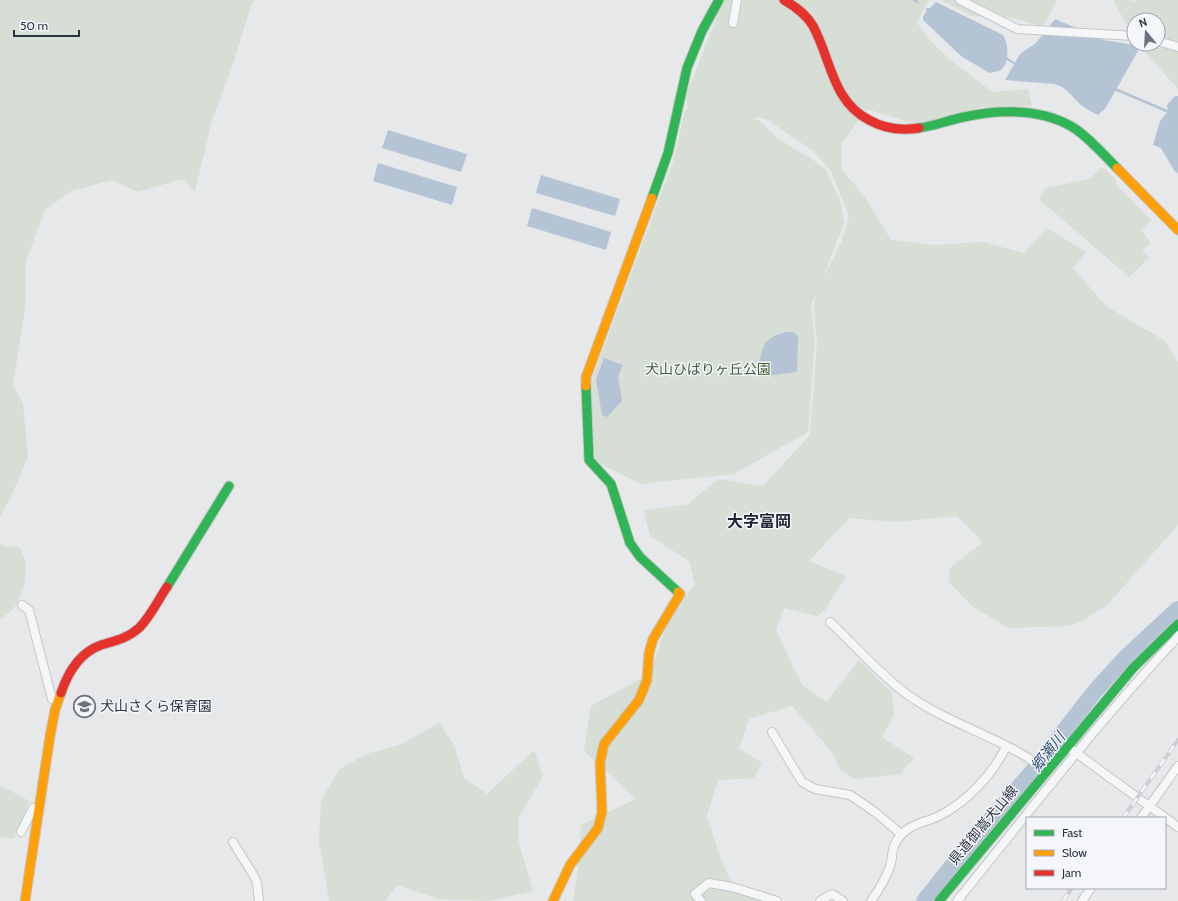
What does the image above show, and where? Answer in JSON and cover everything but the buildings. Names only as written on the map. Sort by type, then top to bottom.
[{"type":"street","points":[[553,901],[570,864],[597,830],[600,821],[602,803],[598,767],[601,751],[604,744],[639,700],[647,680],[649,653],[653,639],[680,594],[640,556],[630,543],[611,484],[589,460],[585,401],[586,377],[668,153],[676,122],[681,89],[688,68],[709,16],[719,0]]},
{"type":"street","points":[[733,23],[737,0]]},
{"type":"street","points":[[784,0],[794,4],[804,12],[811,24],[842,99],[866,120],[890,129],[909,131],[987,112],[1053,117],[1074,128],[1089,140],[1178,230]]},
{"type":"street","points":[[960,0],[1017,29],[1126,35]]},
{"type":"street","points":[[1166,44],[1178,47]]},
{"type":"street","points":[[25,901],[50,736],[58,701],[69,672],[79,658],[99,646],[123,639],[139,628],[149,616],[229,486]]},
{"type":"street","points":[[22,604],[28,610],[52,700],[58,701]]},
{"type":"street","points":[[830,622],[907,695],[940,715],[991,738],[1006,747],[1014,749],[1030,758],[1044,769]]},
{"type":"street","points":[[957,901],[1076,753],[1142,675],[1177,638],[1176,626]]},
{"type":"street","name":"県道御嵩犬山線","points":[[939,901],[1044,769],[1067,746],[1133,668],[1176,626]]},
{"type":"street","points":[[772,732],[802,782],[815,789],[850,795],[875,812],[901,834]]},
{"type":"street","points":[[1067,746],[1164,817]]},
{"type":"street","points":[[871,901],[890,867],[891,849],[901,834],[922,822],[938,817],[964,800],[998,762],[1006,747]]},
{"type":"street","points":[[1142,817],[1178,766]]},
{"type":"street","points":[[21,832],[33,808],[39,808]]},
{"type":"street","points":[[1166,818],[1178,827]]},
{"type":"street","points":[[233,842],[257,883],[259,901]]},
{"type":"street","points":[[701,901],[696,894],[709,883],[732,887],[777,901]]},
{"type":"street","points":[[1082,901],[1090,889]]},
{"type":"street","points":[[820,901],[832,894],[843,901]]},
{"type":"green space","points":[[0,0],[256,0],[252,3],[232,67],[212,120],[195,192],[182,179],[138,192],[112,180],[71,191],[45,210],[26,261],[25,310],[13,385],[23,404],[28,457],[10,499],[0,516]]},
{"type":"green space","name":"犬山ひばりヶ丘公園","points":[[721,0],[929,0],[917,22],[941,51],[992,92],[1028,89],[1032,106],[983,107],[915,124],[867,109],[841,144],[842,170],[865,197],[891,240],[934,245],[983,242],[1024,253],[1047,228],[1086,252],[1073,268],[1106,306],[1165,341],[1178,362],[1178,525],[1108,604],[1084,620],[1068,626],[1008,628],[972,606],[948,581],[951,567],[983,542],[957,516],[894,522],[849,518],[809,561],[846,576],[825,610],[817,616],[784,608],[776,630],[802,685],[827,702],[859,660],[892,693],[894,715],[882,737],[914,758],[900,774],[855,779],[840,770],[832,752],[792,706],[749,719],[739,749],[762,763],[754,778],[718,780],[707,816],[731,883],[768,901],[573,901],[578,870],[581,825],[636,799],[584,751],[591,706],[650,674],[670,615],[695,584],[689,561],[650,536],[644,511],[688,504],[718,479],[763,486],[810,435],[817,343],[814,309],[816,294],[811,306],[815,341],[808,432],[734,474],[640,484],[596,461],[592,440],[591,418],[593,376],[674,159],[685,109],[688,109],[686,96],[719,11]],"holes":[[[758,117],[768,120],[813,151],[831,171],[849,216],[841,243],[822,280],[844,223],[841,203],[826,170],[816,162],[777,138],[759,120],[753,119]]]},
{"type":"green space","points":[[941,0],[1057,0],[1043,27],[1009,17],[972,16]]},
{"type":"green space","points":[[1113,0],[1131,0],[1132,2],[1137,0],[1178,0],[1178,89],[1145,52],[1166,52],[1166,12],[1126,12],[1126,24]]},
{"type":"green space","points":[[1102,167],[1117,181],[1115,183],[1151,220],[1142,231],[1151,243],[1142,250],[1149,258],[1129,277],[1040,200],[1039,197],[1046,188],[1090,179]]},
{"type":"green space","points":[[0,543],[6,547],[18,546],[25,560],[26,575],[22,591],[16,605],[0,620]]},
{"type":"green space","points":[[439,723],[454,745],[464,778],[487,794],[534,750],[543,776],[518,819],[519,843],[533,891],[488,901],[439,899],[397,885],[385,901],[329,901],[319,842],[321,800],[340,769],[366,754],[402,744]]},
{"type":"green space","points":[[0,785],[29,801],[14,839],[0,837]]},
{"type":"water","points":[[936,2],[1003,35],[1007,49],[1007,60],[1003,68],[999,71],[989,73],[961,56],[923,20],[926,8],[930,8]]},
{"type":"water","points":[[1055,19],[1104,40],[1126,44],[1126,52],[1137,52],[1105,109],[1098,115],[1078,102],[1067,90],[1055,84],[1005,80],[1020,54],[1036,43]]},
{"type":"water","points":[[1175,96],[1178,96],[1178,173],[1175,172],[1161,148],[1153,145],[1160,121],[1168,111],[1167,105]]},
{"type":"water","points":[[388,130],[467,154],[461,172],[382,148]]},
{"type":"water","points":[[378,163],[457,187],[452,205],[373,181]]},
{"type":"water","points":[[541,175],[620,199],[615,216],[536,193]]},
{"type":"water","points":[[532,208],[611,232],[606,250],[527,226]]},
{"type":"water","points":[[787,332],[794,332],[798,337],[797,372],[758,377],[759,363],[766,343],[771,338]]},
{"type":"water","points":[[604,358],[623,365],[618,377],[622,401],[607,417],[602,415],[596,380]]},
{"type":"waterway","points":[[1004,57],[1017,65]]},
{"type":"waterway","points":[[1115,89],[1169,112]]},
{"type":"waterway","name":"郷瀬川","points":[[924,901],[967,847],[1036,767],[1095,691],[1126,657],[1178,609]]},
{"type":"railway","points":[[1124,817],[1178,740]]},
{"type":"railway","points":[[1063,901],[1071,889]]},
{"type":"traffic: fast","points":[[652,198],[668,153],[687,68],[702,31],[719,0]]},
{"type":"traffic: fast","points":[[919,128],[978,114],[1007,112],[1037,114],[1064,123],[1077,130],[1093,143],[1117,168]]},
{"type":"traffic: fast","points":[[586,386],[589,460],[611,484],[630,543],[640,557],[678,592]]},
{"type":"traffic: fast","points":[[167,587],[229,486]]},
{"type":"traffic: fast","points":[[939,901],[1133,668],[1178,624]]},
{"type":"traffic: slow","points":[[1117,168],[1178,230]]},
{"type":"traffic: slow","points":[[586,386],[586,377],[652,198]]},
{"type":"traffic: slow","points":[[553,901],[570,865],[598,828],[602,812],[600,763],[604,744],[639,700],[647,680],[649,653],[653,639],[680,594],[678,592]]},
{"type":"traffic: slow","points":[[25,901],[50,736],[55,710],[61,693]]},
{"type":"traffic: jam","points":[[784,0],[800,11],[813,26],[840,91],[847,102],[857,112],[869,120],[887,127],[899,129],[919,128]]},
{"type":"traffic: jam","points":[[61,693],[75,664],[93,648],[126,637],[139,628],[151,613],[167,587]]},
{"type":"place","name":"犬山さくら保育園","points":[[85,706]]},
{"type":"district","name":"大字富岡","points":[[759,521]]}]
